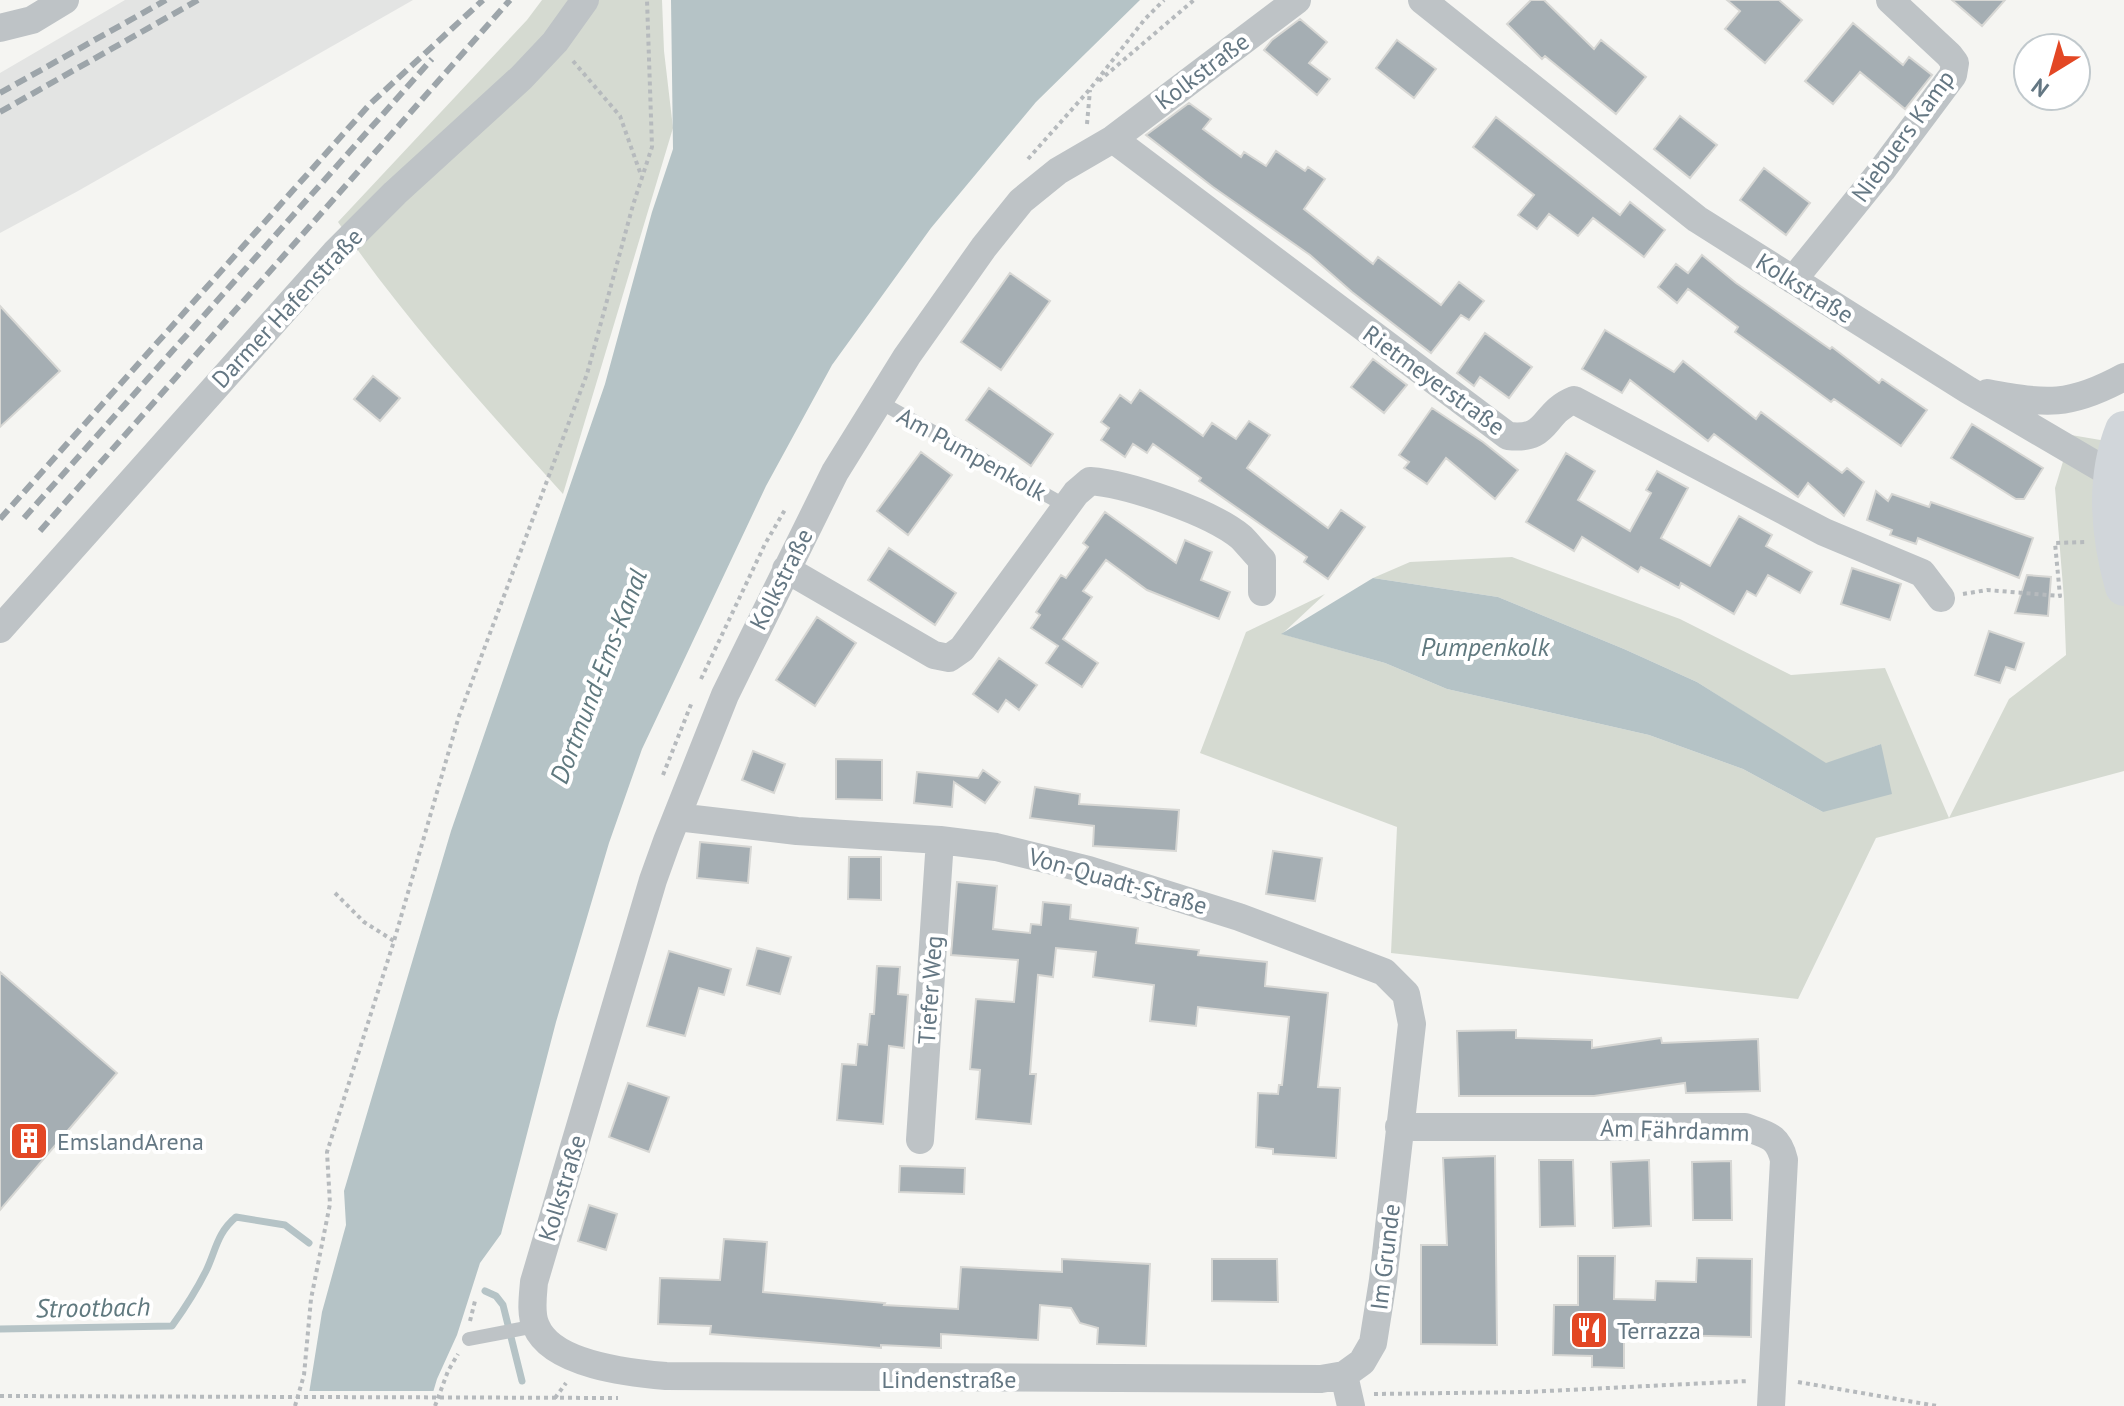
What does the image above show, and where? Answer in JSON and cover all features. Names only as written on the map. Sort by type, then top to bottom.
[{"type":"street","points":[[0,28],[32,20],[65,0]]},
{"type":"street","name":"Darmer Hafenstraße","points":[[0,629],[335,253],[395,193],[521,78],[555,42],[585,0]]},
{"type":"street","name":"Kolkstraße","points":[[528,1328],[534,1282],[653,880],[725,695],[835,472],[878,401],[984,247],[1021,201],[1058,171],[1113,139],[1297,0]]},
{"type":"street","name":"Kolkstraße","points":[[1422,0],[1697,219],[1968,390],[2113,475]]},
{"type":"street","name":"Niebuers Kamp","points":[[1793,280],[1882,170],[1953,75],[1955,63],[1949,55],[1890,0]]},
{"type":"street","name":"Rietmeyerstraße","points":[[1113,139],[1508,436],[1526,438],[1536,433],[1561,406],[1574,400],[1824,532],[1922,573],[1941,598]]},
{"type":"street","name":"Kolkstraße","points":[[1968,390],[2040,403],[2084,397],[2124,377]]},
{"type":"street","points":[[2124,430],[2118,444],[2113,475],[2111,515],[2124,587]]},
{"type":"street","name":"Am Pumpenkolk","points":[[786,569],[934,655],[949,658],[962,649],[1066,506],[1090,481],[1114,483],[1210,518],[1240,537],[1262,560],[1262,592]]},
{"type":"street","name":"Von-Quadt-Straße","points":[[677,817],[797,831],[940,840],[996,847],[1089,870],[1239,917],[1384,972],[1406,994],[1412,1024],[1399,1127]]},
{"type":"street","name":"Tiefer Weg","points":[[920,1140],[940,840]]},
{"type":"street","name":"Im Grunde","points":[[1348,1392],[1373,1343],[1399,1127]]},
{"type":"street","name":"Am Fährdamm","points":[[1399,1127],[1745,1127],[1771,1136],[1781,1147],[1784,1160],[1772,1394]]},
{"type":"street","name":"Lindenstraße","points":[[528,1328],[568,1356],[623,1372],[666,1376],[1321,1379],[1348,1392]]},
{"type":"lane","name":"Am Pumpenkolk","points":[[878,401],[1066,506]]},
{"type":"lane","points":[[469,1339],[528,1328]]},
{"type":"path","points":[[295,1406],[304,1375],[311,1299],[330,1204],[327,1152],[394,941],[459,716],[587,374],[652,147],[647,0]]},
{"type":"path","points":[[1164,0],[1145,19],[1090,89],[1194,0]]},
{"type":"path","points":[[555,42],[620,116],[642,178]]},
{"type":"path","points":[[1941,598],[1987,590],[2060,596],[2055,543],[2114,540]]},
{"type":"path","points":[[335,893],[364,922],[394,941]]},
{"type":"path","points":[[435,1406],[448,1371],[469,1339]]},
{"type":"path","points":[[1348,1392],[1527,1392],[1735,1380],[1772,1394],[1806,1383],[1937,1406]]},
{"type":"path","points":[[555,1398],[561,1389]]},
{"type":"path","points":[[0,1396],[448,1399]]},
{"type":"shaded area","points":[[125,0],[413,0],[0,233],[0,73]]},
{"type":"shaded area","points":[[542,0],[662,0],[673,128],[563,494],[418,328],[338,222],[527,20]]},
{"type":"shaded area","points":[[2071,435],[2124,444],[2124,771],[1876,838],[1798,999],[1391,953],[1397,827],[1200,753],[1246,632],[1325,594],[1282,634],[1385,663],[1447,689],[1649,735],[1743,769],[1823,812],[1881,744],[1826,764],[1697,682],[1498,597],[1373,578],[1410,562],[1512,557],[1680,619],[1791,675],[1885,668],[1949,818],[2009,699],[2066,655],[2055,488]]},
{"type":"water","name":"Dortmund-Ems-Kanal","points":[[671,0],[1140,0],[1036,102],[931,228],[832,365],[766,486],[642,749],[609,843],[556,1022],[501,1234],[480,1263],[457,1335],[437,1379],[429,1406],[307,1406],[322,1312],[346,1225],[344,1191],[451,831],[605,384],[652,212],[673,149]]},
{"type":"water","name":"Pumpenkolk","points":[[1373,578],[1498,597],[1697,682],[1826,763],[1881,744],[1892,794],[1823,812],[1743,769],[1649,735],[1447,689],[1385,663],[1281,634]]},
{"type":"pier","points":[[306,1391],[437,1391],[433,1406],[303,1406]]},
{"type":"building","points":[[1531,0],[1544,0],[1594,49],[1601,40],[1646,77],[1616,114],[1545,56],[1542,59],[1507,24]]},
{"type":"building","points":[[1727,0],[1779,0],[1802,20],[1765,63],[1725,29],[1740,11]]},
{"type":"building","points":[[1952,0],[2005,0],[1982,26]]},
{"type":"building","points":[[1300,19],[1327,42],[1309,63],[1330,79],[1317,95],[1264,50]]},
{"type":"building","points":[[1853,23],[1903,65],[1909,57],[1932,75],[1905,109],[1860,72],[1833,104],[1805,81]]},
{"type":"building","points":[[1397,40],[1436,69],[1414,98],[1376,68]]},
{"type":"building","points":[[1189,103],[1211,119],[1203,129],[1241,157],[1244,152],[1266,166],[1276,151],[1305,171],[1308,167],[1325,179],[1304,209],[1373,264],[1378,257],[1441,305],[1459,282],[1484,301],[1469,320],[1461,315],[1431,353],[1310,255],[1213,187],[1146,135]]},
{"type":"building","points":[[1680,116],[1717,145],[1690,178],[1654,149]]},
{"type":"building","points":[[1496,117],[1620,215],[1630,202],[1665,230],[1644,257],[1593,218],[1578,236],[1549,214],[1537,229],[1518,215],[1534,195],[1473,147]]},
{"type":"building","points":[[1764,168],[1810,203],[1786,235],[1740,200]]},
{"type":"building","points":[[1702,255],[1736,283],[1830,349],[1832,347],[1879,383],[1882,379],[1927,410],[1901,446],[1834,399],[1831,402],[1735,332],[1738,327],[1688,289],[1677,303],[1658,287],[1676,264],[1688,273]]},
{"type":"building","points":[[1010,273],[1050,301],[1001,370],[961,342]]},
{"type":"building","points":[[0,306],[60,371],[0,427]]},
{"type":"building","points":[[1605,330],[1674,372],[1683,361],[1756,419],[1761,412],[1842,473],[1847,468],[1864,482],[1844,516],[1808,483],[1798,497],[1714,434],[1708,441],[1630,380],[1622,393],[1582,369]]},
{"type":"building","points":[[1485,333],[1532,367],[1509,398],[1480,377],[1474,386],[1457,373]]},
{"type":"building","points":[[1373,359],[1407,385],[1384,413],[1351,387]]},
{"type":"building","points":[[373,376],[400,398],[380,421],[354,399]]},
{"type":"building","points":[[989,388],[1053,434],[1031,466],[966,420]]},
{"type":"building","points":[[1140,390],[1203,436],[1212,423],[1236,439],[1249,421],[1270,435],[1247,468],[1328,528],[1341,510],[1365,527],[1328,579],[1304,562],[1307,557],[1199,481],[1201,478],[1153,444],[1147,453],[1133,444],[1125,457],[1101,440],[1109,428],[1101,422],[1120,395],[1131,403]]},
{"type":"building","points":[[1432,408],[1518,470],[1495,499],[1446,458],[1427,484],[1404,468],[1409,462],[1399,455]]},
{"type":"building","points":[[1972,424],[2043,468],[2024,499],[2016,499],[1951,458]]},
{"type":"building","points":[[921,452],[952,475],[908,535],[877,511]]},
{"type":"building","points":[[1566,453],[1595,471],[1578,500],[1630,531],[1651,493],[1646,490],[1657,471],[1688,488],[1661,538],[1710,566],[1739,516],[1772,535],[1766,546],[1812,572],[1800,593],[1768,575],[1756,596],[1747,591],[1734,614],[1681,583],[1679,588],[1641,567],[1638,572],[1582,537],[1574,551],[1526,522]]},
{"type":"building","points":[[1876,491],[1888,501],[1892,494],[1929,507],[1931,502],[2033,538],[2019,578],[1918,538],[1916,544],[1890,535],[1892,530],[1867,520]]},
{"type":"building","points":[[1105,512],[1176,563],[1185,540],[1212,552],[1201,580],[1230,592],[1219,619],[1147,590],[1106,560],[1083,591],[1092,597],[1063,639],[1098,663],[1082,687],[1046,663],[1058,646],[1031,628],[1040,615],[1036,612],[1061,575],[1066,578],[1088,547],[1083,543]]},
{"type":"building","points":[[889,548],[956,593],[935,625],[868,580]]},
{"type":"building","points":[[1852,568],[1901,584],[1890,620],[1841,604]]},
{"type":"building","points":[[2027,575],[2051,577],[2048,616],[2015,613]]},
{"type":"building","points":[[817,617],[856,643],[815,706],[776,680]]},
{"type":"building","points":[[1989,631],[2024,643],[2015,670],[2006,667],[2000,683],[1975,675]]},
{"type":"building","points":[[999,658],[1037,685],[1019,710],[1006,700],[998,712],[973,694]]},
{"type":"building","points":[[753,751],[785,764],[774,793],[742,780]]},
{"type":"building","points":[[836,759],[882,760],[882,800],[836,799]]},
{"type":"building","points":[[983,770],[1000,782],[985,803],[954,782],[952,807],[914,803],[917,772],[978,778]]},
{"type":"building","points":[[1035,787],[1080,794],[1079,804],[1179,810],[1176,851],[1093,846],[1094,826],[1030,818]]},
{"type":"building","points":[[700,842],[751,847],[748,883],[697,878]]},
{"type":"building","points":[[1273,851],[1322,858],[1315,901],[1266,894]]},
{"type":"building","points":[[849,857],[881,857],[881,900],[848,899]]},
{"type":"building","points":[[957,882],[997,886],[993,929],[1030,933],[1031,924],[1041,925],[1043,902],[1071,905],[1070,919],[1138,928],[1136,943],[1199,950],[1198,955],[1267,962],[1265,986],[1328,993],[1318,1087],[1340,1088],[1336,1158],[1273,1154],[1273,1149],[1256,1147],[1258,1093],[1278,1094],[1279,1085],[1282,1085],[1289,1017],[1198,1007],[1196,1026],[1150,1021],[1154,985],[1093,977],[1096,952],[1056,948],[1053,977],[1038,975],[1030,1074],[1036,1074],[1031,1124],[976,1119],[980,1070],[970,1069],[976,999],[1014,1002],[1018,960],[951,955]]},
{"type":"building","points":[[757,948],[791,957],[780,994],[747,985]]},
{"type":"building","points":[[669,951],[731,969],[724,995],[699,988],[685,1036],[647,1026]]},
{"type":"building","points":[[877,966],[900,967],[898,994],[908,995],[904,1048],[889,1046],[883,1124],[837,1120],[842,1064],[856,1065],[858,1044],[867,1045],[870,1014],[874,1014]]},
{"type":"building","name":"EmslandArena","points":[[0,972],[117,1073],[0,1210]]},
{"type":"building","points":[[1516,1030],[1516,1038],[1592,1040],[1592,1048],[1661,1038],[1662,1043],[1758,1039],[1760,1091],[1686,1093],[1685,1083],[1594,1096],[1459,1096],[1457,1031]]},
{"type":"building","points":[[628,1083],[669,1097],[649,1152],[609,1137]]},
{"type":"building","points":[[1495,1156],[1497,1345],[1421,1344],[1421,1245],[1447,1245],[1443,1158]]},
{"type":"building","points":[[1539,1160],[1573,1160],[1575,1226],[1540,1227]]},
{"type":"building","points":[[1649,1160],[1651,1226],[1613,1228],[1611,1162]]},
{"type":"building","points":[[1731,1161],[1732,1220],[1693,1220],[1692,1162]]},
{"type":"building","points":[[900,1166],[965,1168],[964,1194],[899,1192]]},
{"type":"building","points":[[589,1205],[617,1214],[606,1250],[578,1241]]},
{"type":"building","points":[[724,1239],[767,1242],[763,1292],[884,1305],[958,1309],[961,1267],[1062,1272],[1062,1259],[1150,1264],[1146,1346],[1097,1344],[1098,1328],[1080,1323],[1071,1308],[1040,1305],[1038,1340],[941,1334],[941,1348],[881,1345],[881,1348],[710,1334],[711,1326],[658,1324],[660,1278],[720,1280]]},
{"type":"building","points":[[1578,1256],[1615,1256],[1614,1299],[1655,1300],[1656,1281],[1696,1282],[1697,1258],[1752,1259],[1751,1337],[1624,1334],[1624,1368],[1592,1367],[1592,1356],[1553,1355],[1554,1305],[1578,1305]]},
{"type":"building","points":[[1212,1259],[1277,1259],[1278,1302],[1212,1301]]},
{"type":"waterway","name":"Strootbach","points":[[0,1329],[172,1326],[202,1278],[221,1236],[236,1217],[285,1225],[309,1243]]},
{"type":"waterway","name":"Strootbach","points":[[485,1291],[496,1296],[503,1305],[522,1381]]},
{"type":"railway","points":[[0,93],[166,0]]},
{"type":"railway","points":[[0,112],[198,0]]},
{"type":"railway","points":[[0,519],[370,104],[483,0]]},
{"type":"railway","points":[[40,531],[510,0]]},
{"type":"railway","points":[[24,518],[432,59]]},
{"type":"place","name":"EmslandArena","points":[[29,1141]]},
{"type":"place","name":"Terrazza","points":[[1589,1330]]}]
